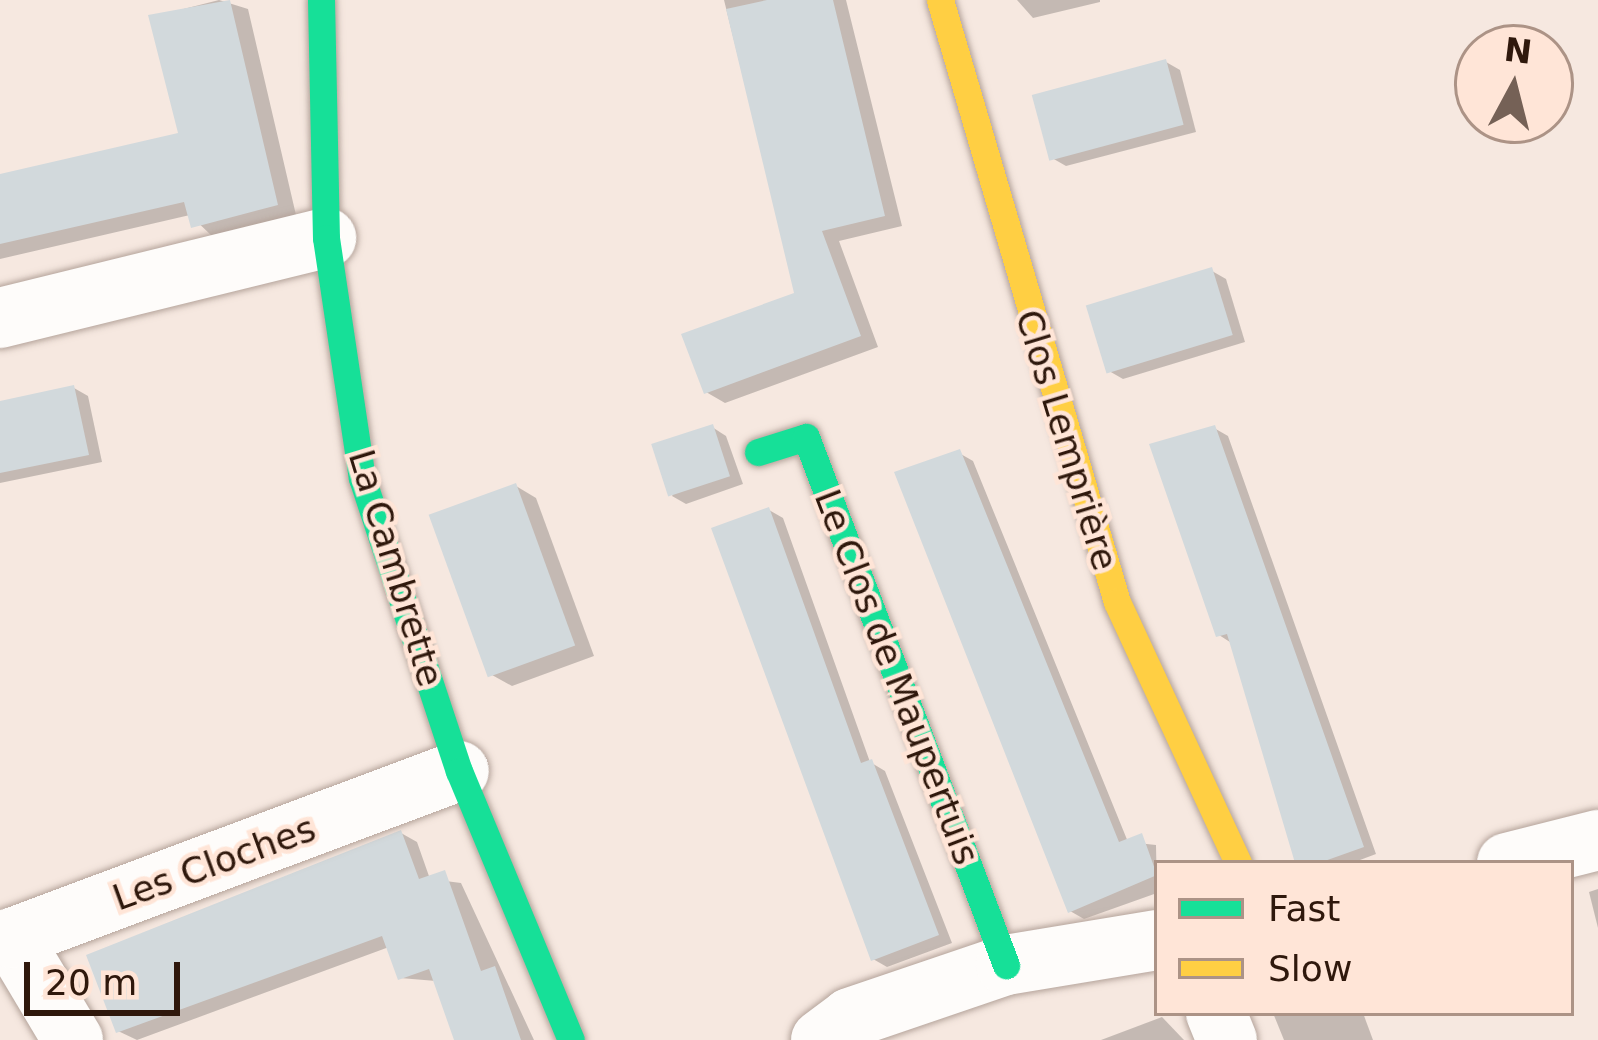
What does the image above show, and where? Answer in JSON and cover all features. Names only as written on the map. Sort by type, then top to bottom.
[{"type":"street","name":"La Cambrette","points":[[321,0],[326,238],[362,478],[459,771],[571,1040]]},
{"type":"street","name":"Clos Lemprière","points":[[940,0],[1117,602],[1237,860]]},
{"type":"street","points":[[0,318],[326,238]]},
{"type":"street","name":"Le Clos de Maupertuis","points":[[758,452],[806,436],[1006,965]]},
{"type":"street","name":"Les Cloches","points":[[74,1040],[12,938],[459,771]]},
{"type":"street","points":[[1518,860],[1598,839]]},
{"type":"street","points":[[820,1040],[850,1018],[1006,965],[1154,940]]},
{"type":"building","points":[[230,0],[278,205],[191,228],[184,202],[0,244],[0,174],[178,133],[148,15]]},
{"type":"building","points":[[767,0],[833,0],[885,216],[822,231],[861,336],[704,394],[681,334],[794,293],[726,9]]},
{"type":"building","points":[[1166,59],[1184,125],[1049,161],[1032,95]]},
{"type":"building","points":[[1212,267],[1233,335],[1107,373],[1086,306]]},
{"type":"building","points":[[74,385],[89,455],[0,473],[0,401]]},
{"type":"building","points":[[713,424],[730,476],[668,496],[651,444]]},
{"type":"building","points":[[1215,425],[1364,847],[1327,860],[1294,860],[1227,634],[1216,637],[1149,444]]},
{"type":"building","points":[[960,449],[1119,842],[1142,833],[1154,876],[1068,913],[894,472]]},
{"type":"building","points":[[516,483],[575,646],[488,677],[429,515]]},
{"type":"building","points":[[769,507],[861,763],[872,759],[939,935],[871,961],[711,528]]},
{"type":"building","points":[[401,830],[419,879],[445,870],[481,971],[495,966],[521,1040],[454,1040],[429,969],[398,980],[382,936],[116,1033],[86,955]]},
{"type":"traffic: fast","points":[[321,0],[326,238],[362,478],[459,771],[571,1040]]},
{"type":"traffic: fast","points":[[758,452],[806,437],[1006,965]]},
{"type":"traffic: slow","points":[[940,0],[1117,602],[1237,860]]}]
